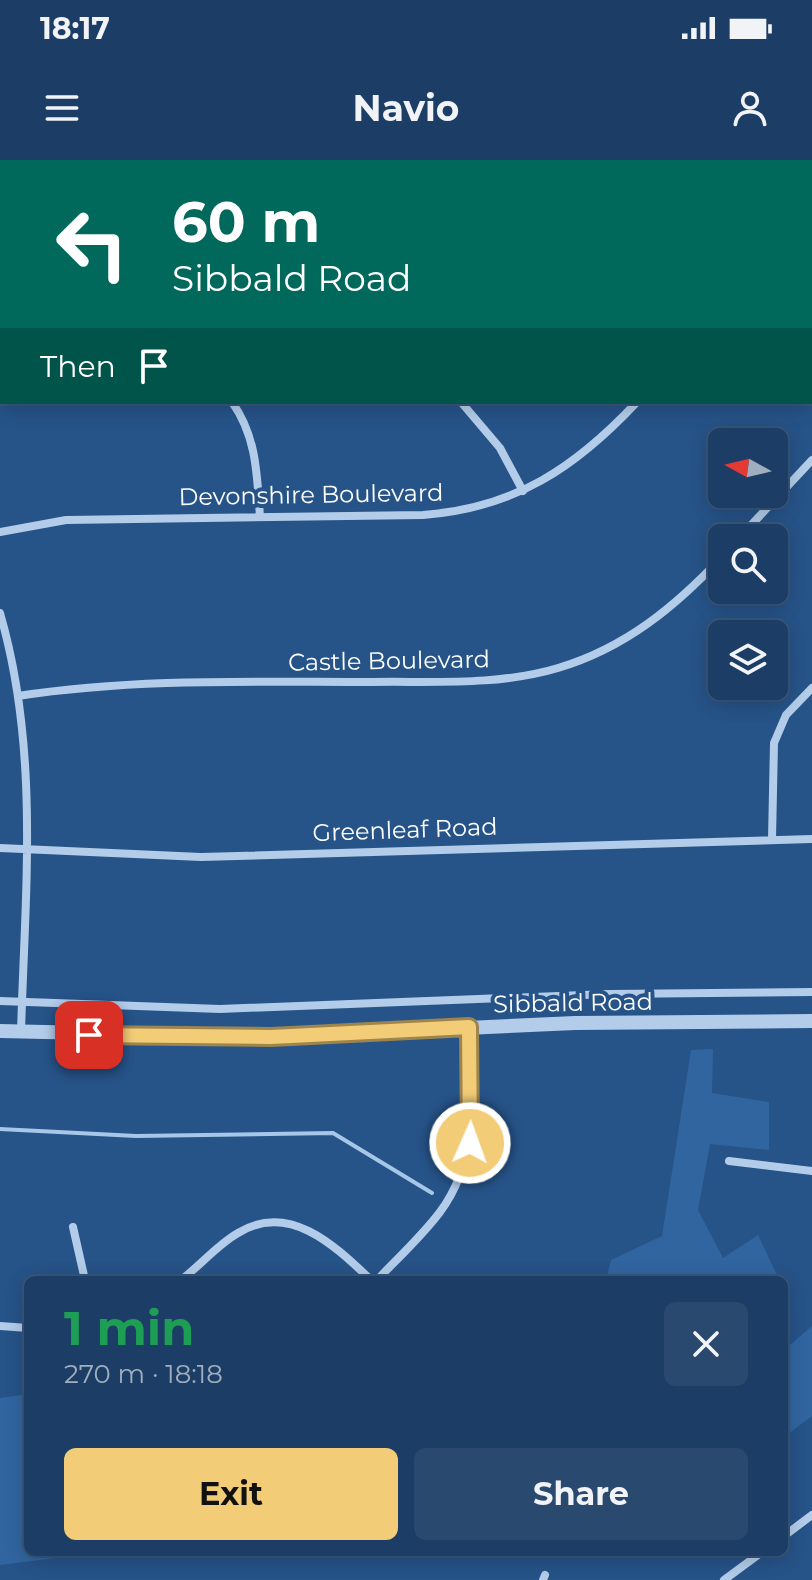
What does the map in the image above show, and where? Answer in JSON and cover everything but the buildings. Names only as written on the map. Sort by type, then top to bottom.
[{"type":"street","points":[[233,404],[252,440],[257,463],[260,517]]},
{"type":"street","points":[[463,404],[500,448],[523,491]]},
{"type":"street","name":"Devonshire Boulevard","points":[[0,532],[66,520],[448,513],[523,491],[577,460],[635,404]]},
{"type":"street","points":[[752,524],[812,460]]},
{"type":"street","name":"Castle Boulevard","points":[[18,696],[127,683],[476,681],[536,674],[612,647],[683,597],[708,571]]},
{"type":"street","points":[[0,613],[25,746],[29,849],[21,1032]]},
{"type":"street","points":[[772,839],[774,743],[786,715],[812,688]]},
{"type":"street","name":"Greenleaf Road","points":[[0,848],[201,857],[812,839]]},
{"type":"street","points":[[0,1001],[220,1009],[594,994],[812,992]]},
{"type":"street","name":"Sibbald Road","points":[[0,1031],[209,1038],[469,1027],[812,1021]]},
{"type":"street","points":[[378,1276],[440,1213],[463,1167],[472,1123],[469,1027]]},
{"type":"street","points":[[729,1161],[812,1171]]},
{"type":"street","points":[[186,1276],[252,1225],[284,1223],[318,1233],[369,1276]]},
{"type":"street","points":[[73,1227],[84,1276]]},
{"type":"street","points":[[0,1326],[24,1328]]},
{"type":"street","points":[[788,1533],[812,1515]]},
{"type":"street","points":[[724,1580],[757,1556]]},
{"type":"shaded area","points":[[713,1049],[712,1093],[769,1102],[769,1150],[710,1144],[698,1210],[723,1258],[758,1235],[778,1276],[607,1276],[611,1260],[662,1236],[691,1050]]},
{"type":"shaded area","points":[[812,1326],[812,1416],[788,1434],[788,1347]]},
{"type":"shaded area","points":[[24,1395],[24,1556],[71,1556],[0,1565],[0,1398]]},
{"type":"waterway","points":[[0,1129],[136,1136],[333,1133],[432,1193]]},
{"type":"route","points":[[89,1035],[271,1037],[469,1027],[470,1143]]}]
